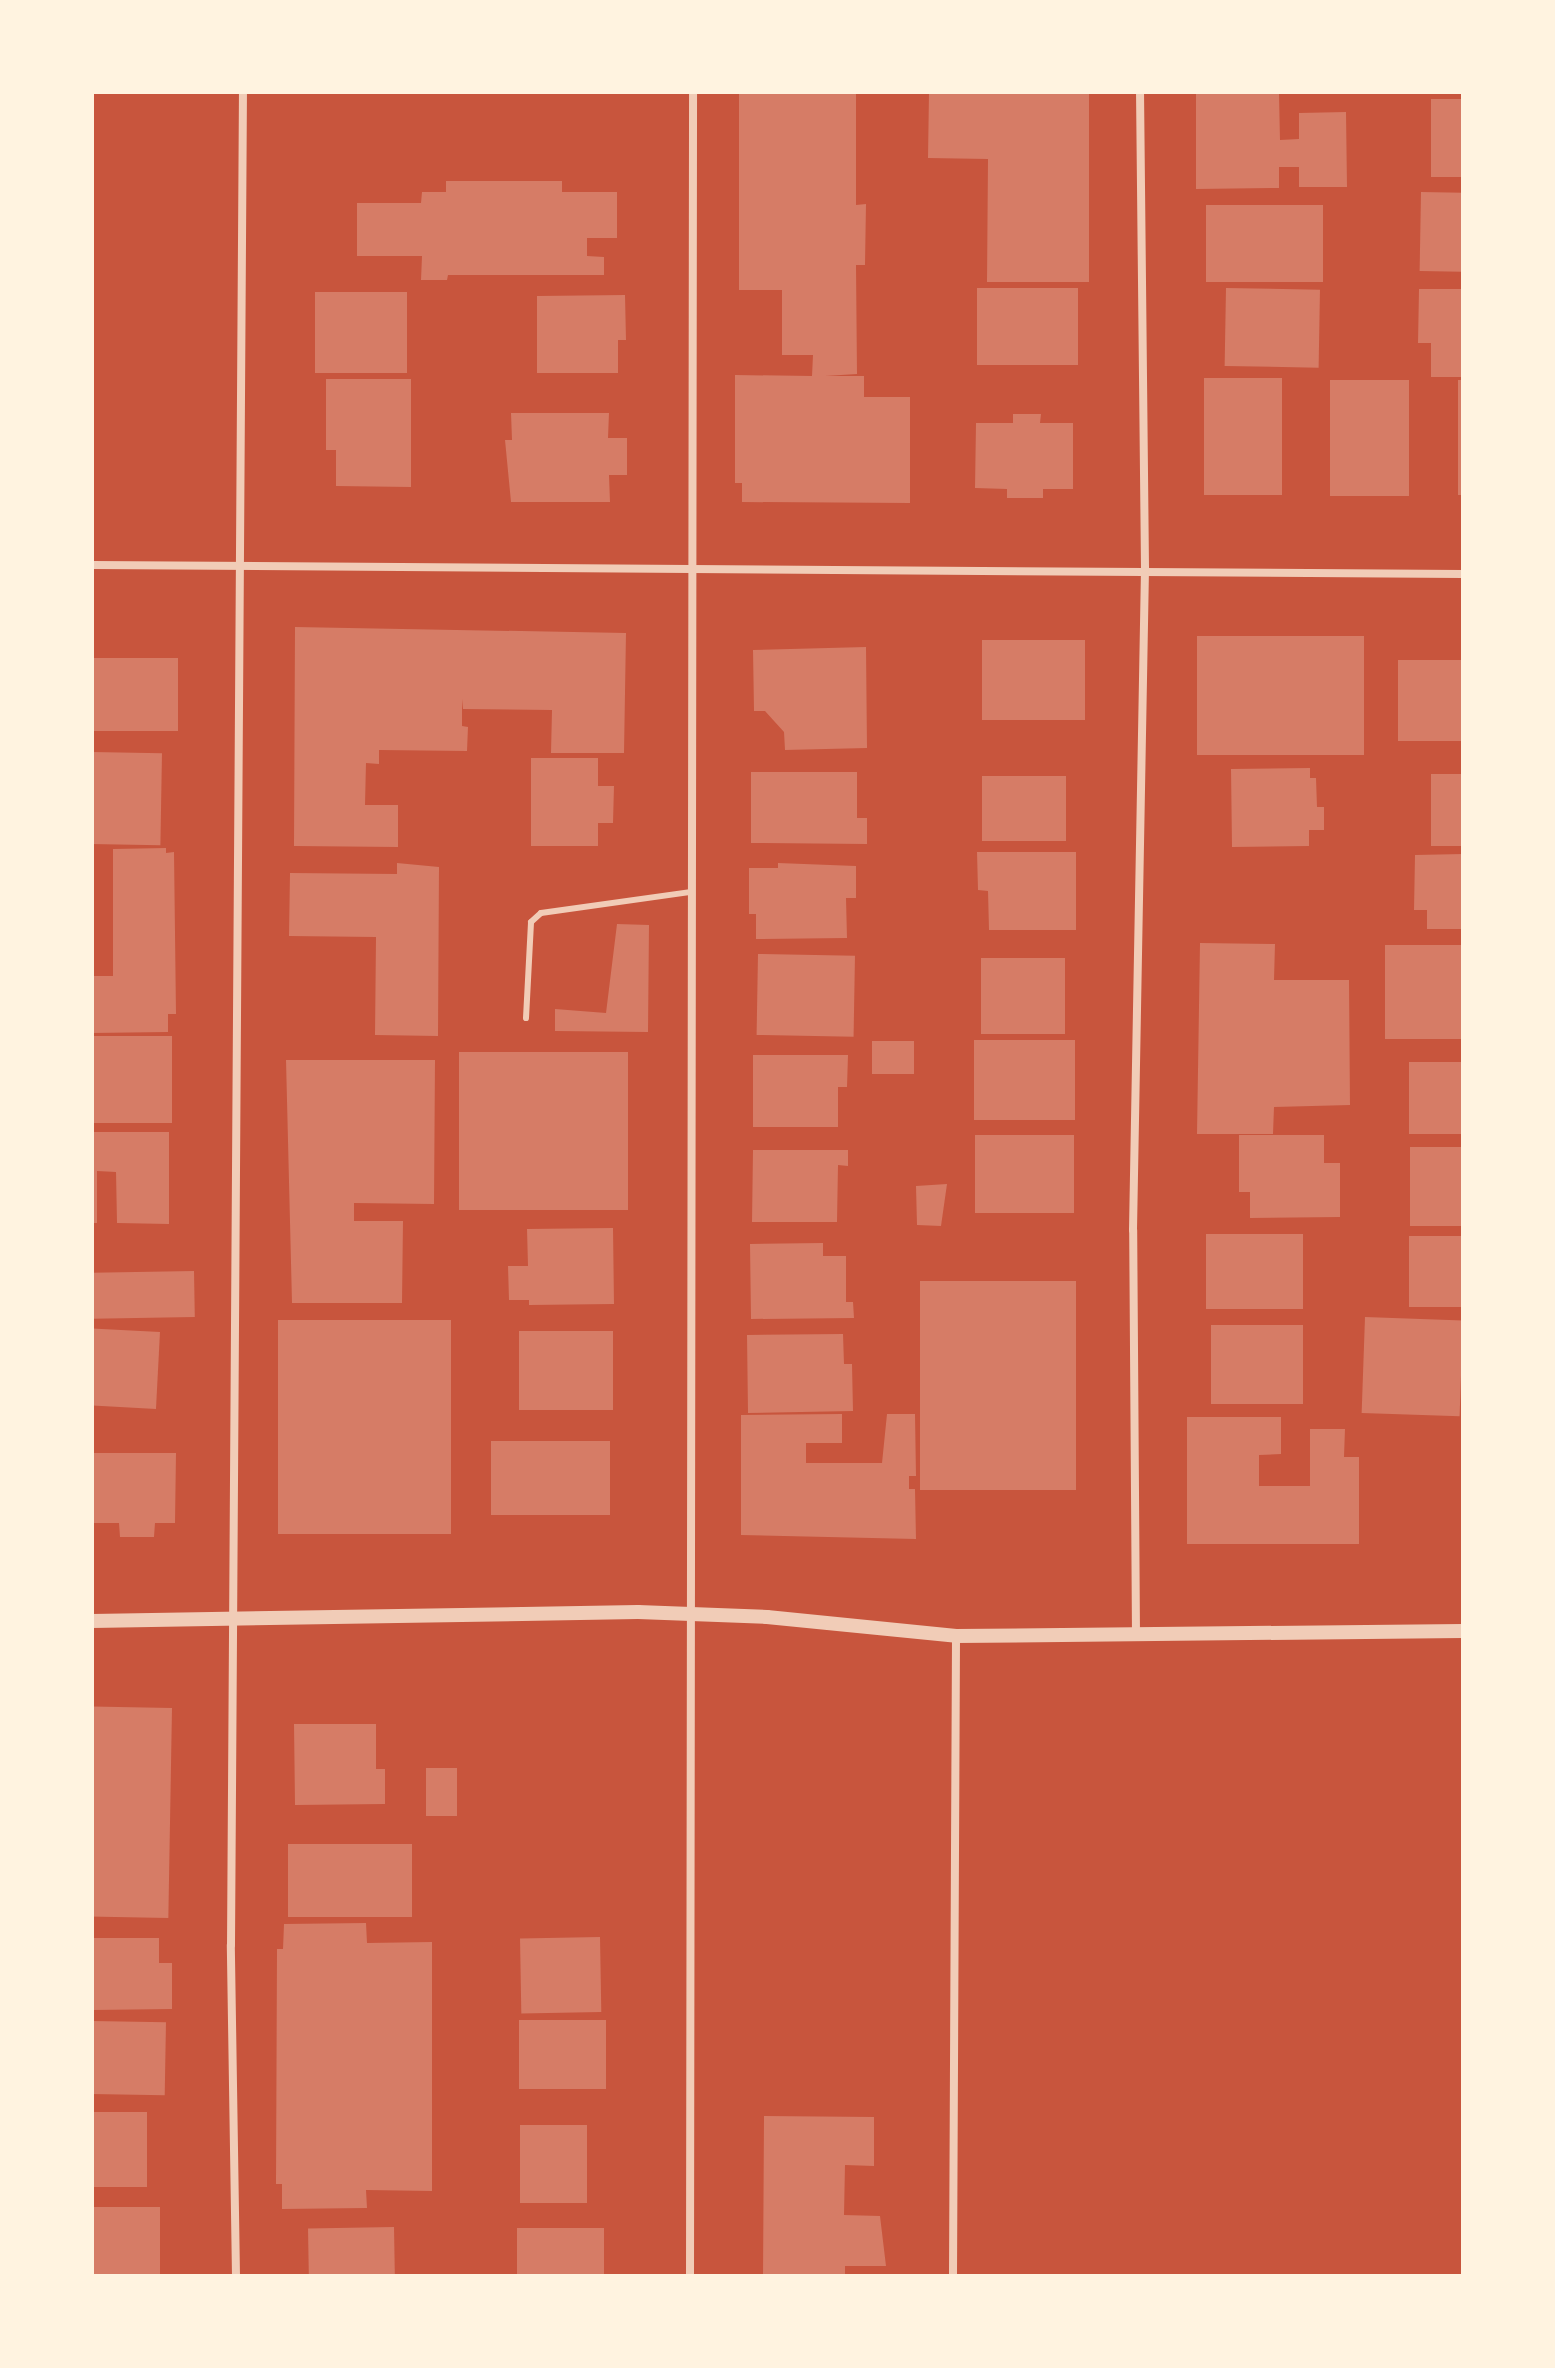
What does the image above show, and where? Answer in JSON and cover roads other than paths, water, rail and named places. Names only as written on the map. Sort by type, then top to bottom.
[{"type":"street","points":[[236,2276],[233,1621],[243,92]]},
{"type":"street","points":[[690,2276],[693,92]]},
{"type":"street","points":[[1136,1635],[1133,1230],[1145,568],[1140,92]]},
{"type":"street","points":[[92,565],[692,573],[1145,568],[1463,574]]},
{"type":"street","points":[[92,1621],[693,1615],[956,1636],[1463,1631]]},
{"type":"street","points":[[953,2276],[956,1636]]},
{"type":"lane","points":[[526,1018],[531,922],[541,913],[690,892]]}]
